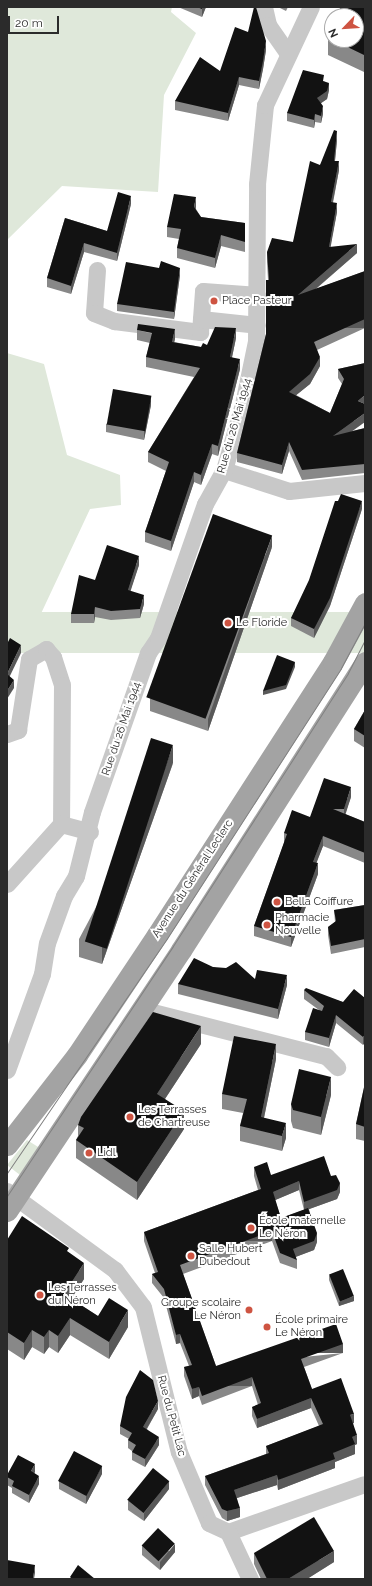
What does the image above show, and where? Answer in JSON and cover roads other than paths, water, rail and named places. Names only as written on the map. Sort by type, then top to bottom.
[{"type":"main road","name":"Avenue du Général Leclerc","points":[[7,1145],[80,1049],[152,942],[332,662],[365,603]]},
{"type":"main road","points":[[10,1200],[142,1009],[365,662]]},
{"type":"street","points":[[264,7],[268,25],[287,52]]},
{"type":"street","name":"Rue du 26 Mai 1944","points":[[7,1070],[42,974],[47,943],[64,896],[76,876],[90,832],[92,812],[148,653],[158,638],[205,504],[224,470],[243,404],[257,325],[260,141],[265,105],[287,52],[311,7]]},
{"type":"street","points":[[97,270],[94,313],[103,318],[200,332],[203,291],[257,296]]},
{"type":"street","points":[[201,319],[257,325]]},
{"type":"street","points":[[224,470],[289,491],[365,483]]},
{"type":"street","points":[[7,734],[18,730],[29,660],[46,649],[53,657],[62,685],[61,824],[7,884]]},
{"type":"street","points":[[61,824],[90,832]]},
{"type":"street","points":[[142,1009],[326,1056],[337,1067]]},
{"type":"street","name":"Rue du Petit Lac","points":[[10,1200],[106,1262],[128,1283],[143,1307],[179,1452],[199,1502],[210,1523],[228,1532]]},
{"type":"street","points":[[250,1579],[228,1532],[365,1482]]},
{"type":"tram line","points":[[7,1173],[166,940],[341,668],[365,623]]},
{"type":"tram line","points":[[7,1196],[173,946],[348,673],[365,640]]},
{"type":"place","name":"Place Pasteur","points":[[214,301]]},
{"type":"place","name":"Le Floride","points":[[228,623]]},
{"type":"place","name":"Bella Coiffure","points":[[277,902]]},
{"type":"place","name":"Pharmacie Nouvelle","points":[[267,925]]},
{"type":"place","name":"Les Terrasses de Chartreuse","points":[[130,1117]]},
{"type":"place","name":"Lidl","points":[[89,1153]]},
{"type":"place","name":"École maternelle Le Néron","points":[[251,1228]]},
{"type":"place","name":"Salle Hubert Dubedout","points":[[191,1256]]},
{"type":"place","name":"Les Terrasses du Néron","points":[[40,1295]]},
{"type":"place","name":"Groupe scolaire Le Néron","points":[[249,1310]]},
{"type":"place","name":"École primaire Le Néron","points":[[267,1327]]}]
